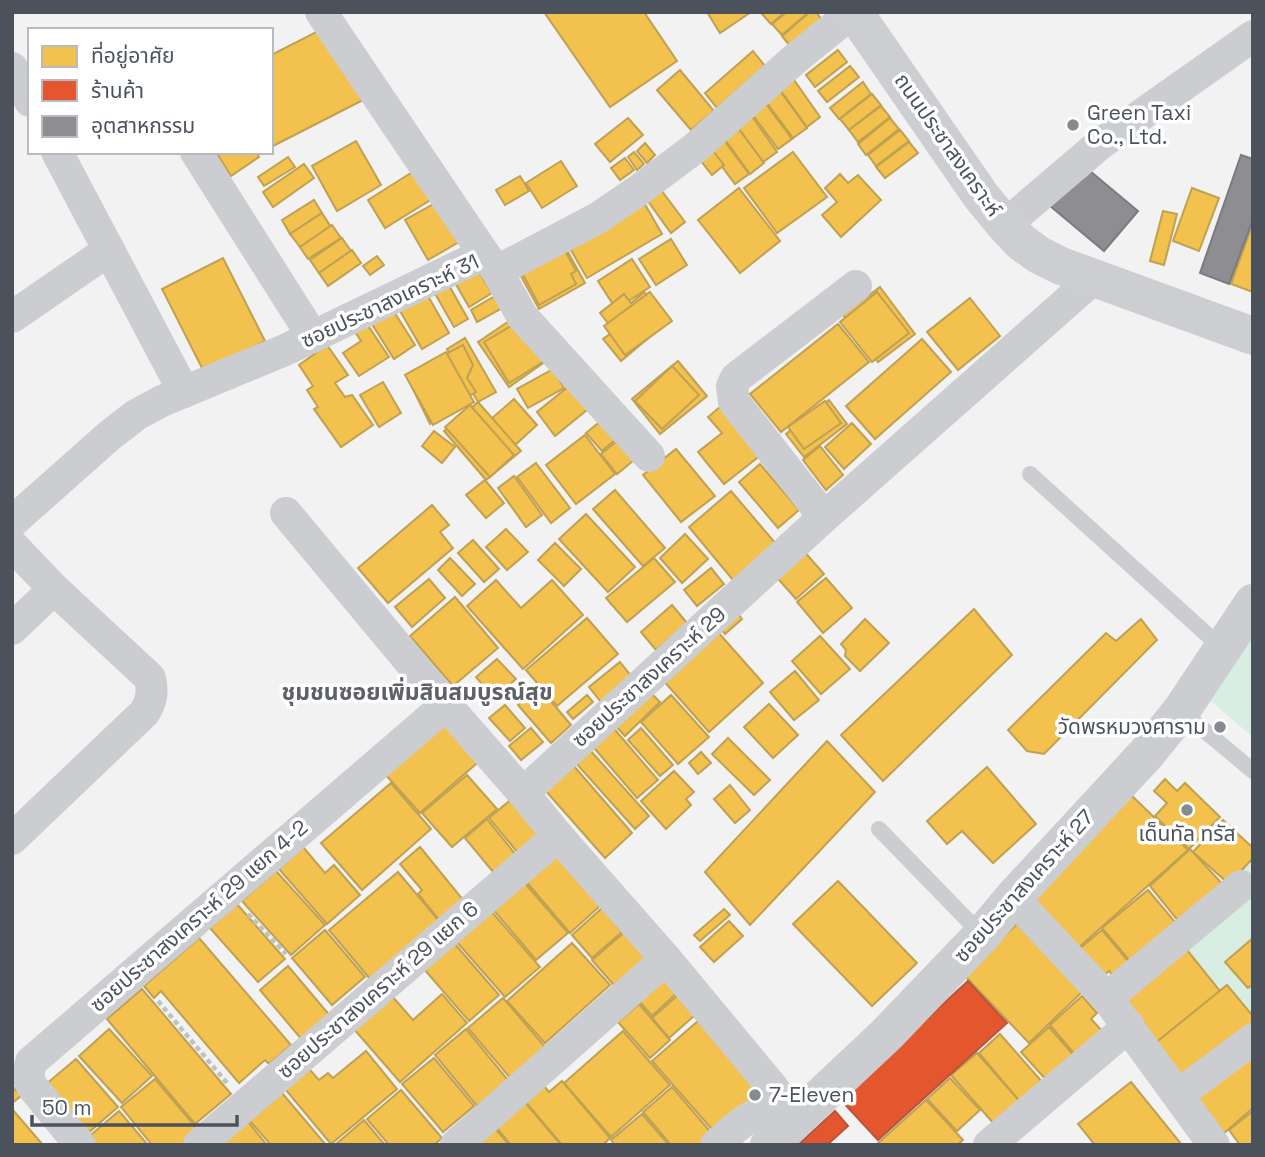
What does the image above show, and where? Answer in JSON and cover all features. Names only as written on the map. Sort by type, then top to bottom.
[{"type":"main road","name":"ถนนประชาสงเคราะห์","points":[[854,12],[981,196],[1021,242],[1060,266],[1253,337]]},
{"type":"street","points":[[321,12],[490,263],[522,316],[649,456]]},
{"type":"street","name":"ซอยประชาสงเคราะห์ 31","points":[[12,522],[109,436],[136,415],[162,401],[598,218],[695,148],[796,58],[854,12]]},
{"type":"street","points":[[1005,225],[1100,144],[1253,36]]},
{"type":"street","points":[[12,68],[28,97]]},
{"type":"street","points":[[58,154],[184,393]]},
{"type":"street","points":[[197,154],[313,337]]},
{"type":"street","points":[[12,317],[109,250]]},
{"type":"street","name":"ซอยประชาสงเคราะห์ 29","points":[[523,793],[824,517],[1094,278]]},
{"type":"street","points":[[824,517],[734,402],[732,386],[736,378],[856,286]]},
{"type":"street","points":[[286,513],[773,1088],[785,1105],[781,1133]]},
{"type":"street","points":[[12,545],[54,589],[150,678],[152,689],[151,702],[144,713],[12,839]]},
{"type":"street","points":[[12,629],[54,589]]},
{"type":"street","name":"ซอยประชาสงเคราะห์ 27","points":[[781,1133],[886,1035],[982,935],[1147,753],[1181,711],[1250,614]]},
{"type":"street","name":"ซอยประชาสงเคราะห์ 29 แยก 4-2","points":[[80,1145],[31,1085],[28,1076],[31,1062],[446,705]]},
{"type":"street","name":"ซอยประชาสงเคราะห์ 29 แยก 6","points":[[199,1145],[558,836]]},
{"type":"street","points":[[1107,998],[1241,886]]},
{"type":"street","points":[[1013,898],[1107,998],[1214,1145]]},
{"type":"street","points":[[456,1145],[666,959]]},
{"type":"street","points":[[989,1145],[1129,1026]]},
{"type":"street","points":[[1178,1095],[1253,1039]]},
{"type":"street","points":[[716,1145],[761,1111],[772,1109],[781,1133]]},
{"type":"lane","points":[[1030,474],[1223,649]]},
{"type":"lane","points":[[1181,711],[1253,771]]},
{"type":"lane","points":[[879,829],[982,935]]},
{"type":"path","points":[[228,891],[286,954]]},
{"type":"path","points":[[158,1001],[245,1105]]},
{"type":"green space","points":[[1253,629],[1253,737],[1207,698]]},
{"type":"green space","points":[[1253,840],[1253,1029],[1178,946]]},
{"type":"building: ที่อยู่อาศัย","points":[[544,12],[644,12],[677,61],[610,107]]},
{"type":"building: ที่อยู่อาศัย","points":[[707,12],[751,12],[720,33]]},
{"type":"building: ที่อยู่อาศัย","points":[[763,12],[785,12],[771,24]]},
{"type":"building: ที่อยู่อาศัย","points":[[787,12],[809,12],[782,35],[772,24]]},
{"type":"building: ที่อยู่อาศัย","points":[[810,12],[816,12],[822,20],[791,47],[782,36]]},
{"type":"building: ที่อยู่อาศัย","points":[[328,26],[365,99],[273,146],[273,54]]},
{"type":"building: ที่อยู่อาศัย","points":[[838,50],[847,62],[815,87],[806,75]]},
{"type":"building: ที่อยู่อาศัย","points":[[753,51],[765,66],[717,108],[705,93]]},
{"type":"building: ที่อยู่อาศัย","points":[[850,66],[859,77],[827,102],[818,91]]},
{"type":"building: ที่อยู่อาศัย","points":[[680,70],[714,111],[691,130],[657,90]]},
{"type":"building: ที่อยู่อาศัย","points":[[792,77],[820,117],[807,127],[778,87]]},
{"type":"building: ที่อยู่อาศัย","points":[[863,82],[871,94],[839,119],[830,108]]},
{"type":"building: ที่อยู่อาศัย","points":[[778,88],[807,128],[793,138],[764,99]]},
{"type":"building: ที่อยู่อาศัย","points":[[872,94],[881,105],[849,130],[840,119]]},
{"type":"building: ที่อยู่อาศัย","points":[[763,100],[792,139],[778,149],[749,110]]},
{"type":"building: ที่อยู่อาศัย","points":[[881,106],[890,117],[858,142],[849,130]]},
{"type":"building: ที่อยู่อาศัย","points":[[749,112],[777,152],[763,162],[734,122]]},
{"type":"building: ที่อยู่อาศัย","points":[[628,118],[643,135],[610,162],[595,144]]},
{"type":"building: ที่อยู่อาศัย","points":[[890,118],[899,129],[866,155],[858,144]]},
{"type":"building: ที่อยู่อาศัย","points":[[735,124],[764,163],[750,174],[721,134]]},
{"type":"building: ที่อยู่อาศัย","points":[[900,130],[909,141],[876,166],[868,155]]},
{"type":"building: ที่อยู่อาศัย","points":[[720,135],[749,174],[735,184],[706,145]]},
{"type":"building: ที่อยู่อาศัย","points":[[356,141],[381,185],[337,211],[312,166]]},
{"type":"building: ที่อยู่อาศัย","points":[[705,141],[724,165],[712,175],[693,151]]},
{"type":"building: ที่อยู่อาศัย","points":[[909,142],[918,153],[885,178],[876,167]]},
{"type":"building: ที่อยู่อาศัย","points":[[645,143],[655,155],[647,163],[637,151]]},
{"type":"building: ที่อยู่อาศัย","points":[[634,152],[644,164],[637,170],[628,157]]},
{"type":"building: ที่อยู่อาศัย","points":[[793,152],[827,197],[777,233],[744,188]]},
{"type":"building: ที่อยู่อาศัย","points":[[217,154],[257,154],[259,157],[231,176]]},
{"type":"building: ที่อยู่อาศัย","points":[[288,157],[295,167],[264,186],[258,177]]},
{"type":"building: ที่อยู่อาศัย","points":[[625,158],[634,170],[620,180],[611,168]]},
{"type":"building: ที่อยู่อาศัย","points":[[561,161],[577,186],[542,208],[526,183]]},
{"type":"building: ที่อยู่อาศัย","points":[[304,164],[314,178],[273,207],[263,192]]},
{"type":"building: ที่อยู่อาศัย","points":[[414,171],[432,199],[385,228],[368,200]]},
{"type":"building: ที่อยู่อาศัย","points":[[840,174],[848,183],[858,175],[881,200],[841,237],[822,215],[837,202],[825,188]]},
{"type":"building: ที่อยู่อาศัย","points":[[520,176],[529,191],[505,205],[496,190]]},
{"type":"building: ที่อยู่อาศัย","points":[[656,183],[685,222],[671,233],[642,193]]},
{"type":"building: ที่อยู่อาศัย","points":[[739,188],[780,241],[740,273],[698,220]]},
{"type":"building: ที่อยู่อาศัย","points":[[1192,188],[1219,198],[1199,251],[1173,241]]},
{"type":"building: ที่อยู่อาศัย","points":[[314,200],[322,213],[290,234],[282,220]]},
{"type":"building: ที่อยู่อาศัย","points":[[643,201],[662,234],[587,278],[568,245]]},
{"type":"building: ที่อยู่อาศัย","points":[[437,202],[459,242],[428,260],[405,220]]},
{"type":"building: ที่อยู่อาศัย","points":[[1163,211],[1177,214],[1164,265],[1150,261]]},
{"type":"building: ที่อยู่อาศัย","points":[[322,213],[331,227],[300,247],[290,234]]},
{"type":"building: ที่อยู่อาศัย","points":[[1253,223],[1253,292],[1231,284]]},
{"type":"building: ที่อยู่อาศัย","points":[[332,225],[341,238],[308,259],[300,247]]},
{"type":"building: ที่อยู่อาศัย","points":[[342,238],[351,251],[319,273],[310,260]]},
{"type":"building: ที่อยู่อาศัย","points":[[671,239],[687,265],[656,285],[639,259]]},
{"type":"building: ที่อยู่อาศัย","points":[[563,243],[585,283],[539,309],[517,269]]},
{"type":"building: ที่อยู่อาศัย","points":[[562,245],[576,271],[571,274],[576,284],[539,305],[520,269]]},
{"type":"building: ที่อยู่อาศัย","points":[[352,250],[361,263],[328,286],[319,273]]},
{"type":"building: ที่อยู่อาศัย","points":[[377,256],[384,265],[370,275],[363,266]]},
{"type":"building: ที่อยู่อาศัย","points":[[223,258],[265,341],[204,372],[162,289]]},
{"type":"building: ที่อยู่อาศัย","points":[[632,259],[650,287],[616,309],[598,281]]},
{"type":"building: ที่อยู่อาศัย","points":[[475,266],[492,293],[469,307],[453,279]]},
{"type":"building: ที่อยู่อาศัย","points":[[447,282],[468,319],[454,327],[433,290]]},
{"type":"building: ที่อยู่อาศัย","points":[[880,287],[915,334],[878,362],[843,315]]},
{"type":"building: ที่อยู่อาศัย","points":[[424,289],[449,333],[422,349],[396,304]]},
{"type":"building: ที่อยู่อาศัย","points":[[644,292],[669,321],[621,361],[603,339],[614,331],[600,313],[624,294],[631,303]]},
{"type":"building: ที่อยู่อาศัย","points":[[650,292],[672,321],[625,355],[604,326]]},
{"type":"building: ที่อยู่อาศัย","points":[[877,292],[909,333],[872,362],[840,322]]},
{"type":"building: ที่อยู่อาศัย","points":[[495,296],[502,308],[477,322],[471,310]]},
{"type":"building: ที่อยู่อาศัย","points":[[970,298],[1000,336],[958,370],[927,332]]},
{"type":"building: ที่อยู่อาศัย","points":[[391,307],[415,345],[394,359],[370,321]]},
{"type":"building: ที่อยู่อาศัย","points":[[518,315],[549,359],[509,387],[478,342]]},
{"type":"building: ที่อยู่อาศัย","points":[[521,320],[546,360],[509,383],[484,342]]},
{"type":"building: ที่อยู่อาศัย","points":[[365,321],[389,357],[359,376],[343,353],[361,341],[353,329]]},
{"type":"building: ที่อยู่อาศัย","points":[[838,324],[869,362],[781,432],[750,394]]},
{"type":"building: ที่อยู่อาศัย","points":[[465,338],[496,392],[478,402],[447,349]]},
{"type":"building: ที่อยู่อาศัย","points":[[922,339],[951,372],[875,439],[846,406]]},
{"type":"building: ที่อยู่อาศัย","points":[[327,345],[348,375],[335,383],[345,397],[352,395],[373,425],[341,447],[314,409],[318,407],[307,390],[313,386],[299,365]]},
{"type":"building: ที่อยู่อาศัย","points":[[463,345],[473,365],[467,378],[476,392],[467,397],[467,404],[430,424],[406,375]]},
{"type":"building: ที่อยู่อาศัย","points":[[446,352],[474,402],[433,425],[405,375]]},
{"type":"building: ที่อยู่อาศัย","points":[[678,361],[707,396],[660,434],[632,399]]},
{"type":"building: ที่อยู่อาศัย","points":[[672,366],[699,395],[662,429],[635,401]]},
{"type":"building: ที่อยู่อาศัย","points":[[553,369],[564,388],[528,408],[517,389]]},
{"type":"building: ที่อยู่อาศัย","points":[[383,382],[401,413],[379,427],[360,395]]},
{"type":"building: ที่อยู่อาศัย","points":[[569,386],[588,409],[555,436],[537,412]]},
{"type":"building: ที่อยู่อาศัย","points":[[514,399],[537,425],[515,445],[491,419]]},
{"type":"building: ที่อยู่อาศัย","points":[[829,400],[847,424],[804,457],[786,434]]},
{"type":"building: ที่อยู่อาศัย","points":[[727,401],[766,451],[724,484],[698,452],[722,433],[708,417]]},
{"type":"building: ที่อยู่อาศัย","points":[[825,401],[841,423],[804,449],[788,427]]},
{"type":"building: ที่อยู่อาศัย","points":[[478,402],[521,451],[486,480],[444,431]]},
{"type":"building: ที่อยู่อาศัย","points":[[470,405],[514,455],[490,477],[445,427]]},
{"type":"building: ที่อยู่อาศัย","points":[[608,415],[623,433],[602,451],[586,433]]},
{"type":"building: ที่อยู่อาศัย","points":[[852,423],[871,444],[844,469],[825,447]]},
{"type":"building: ที่อยู่อาศัย","points":[[434,431],[455,447],[442,463],[422,446]]},
{"type":"building: ที่อยู่อาศัย","points":[[585,435],[615,474],[576,504],[546,465]]},
{"type":"building: ที่อยู่อาศัย","points":[[622,437],[639,456],[617,474],[601,454]]},
{"type":"building: ที่อยู่อาศัย","points":[[820,446],[843,475],[826,490],[803,460]]},
{"type":"building: ที่อยู่อาศัย","points":[[676,449],[715,496],[681,522],[643,475]]},
{"type":"building: ที่อยู่อาศัย","points":[[536,463],[570,508],[551,523],[517,477]]},
{"type":"building: ที่อยู่อาศัย","points":[[760,464],[799,510],[778,528],[739,482]]},
{"type":"building: ที่อยู่อาศัย","points":[[514,476],[542,515],[526,527],[498,488]]},
{"type":"building: ที่อยู่อาศัย","points":[[485,480],[504,503],[486,518],[466,495]]},
{"type":"building: ที่อยู่อาศัย","points":[[615,490],[665,548],[643,566],[593,509]]},
{"type":"building: ที่อยู่อาศัย","points":[[731,491],[776,544],[733,580],[689,527]]},
{"type":"building: ที่อยู่อาศัย","points":[[432,505],[449,525],[440,532],[453,548],[388,603],[358,568]]},
{"type":"building: ที่อยู่อาศัย","points":[[586,514],[635,567],[608,592],[559,539]]},
{"type":"building: ที่อยู่อาศัย","points":[[506,529],[528,552],[507,570],[486,547]]},
{"type":"building: ที่อยู่อาศัย","points":[[685,534],[708,559],[682,583],[660,558]]},
{"type":"building: ที่อยู่อาศัย","points":[[473,540],[499,569],[484,582],[458,553]]},
{"type":"building: ที่อยู่อาศัย","points":[[555,543],[581,569],[564,586],[538,560]]},
{"type":"building: ที่อยู่อาศัย","points":[[801,548],[824,574],[796,599],[773,573]]},
{"type":"building: ที่อยู่อาศัย","points":[[450,558],[475,584],[462,596],[438,570]]},
{"type":"building: ที่อยู่อาศัย","points":[[654,558],[675,582],[627,622],[606,598]]},
{"type":"building: ที่อยู่อาศัย","points":[[711,568],[724,584],[697,606],[684,590]]},
{"type":"building: ที่อยู่อาศัย","points":[[826,578],[852,608],[823,633],[797,602]]},
{"type":"building: ที่อยู่อาศัย","points":[[429,579],[445,598],[412,627],[395,607]]},
{"type":"building: ที่อยู่อาศัย","points":[[496,580],[521,608],[552,580],[583,615],[523,669],[467,606]]},
{"type":"building: ที่อยู่อาศัย","points":[[455,597],[498,648],[453,686],[410,636]]},
{"type":"building: ที่อยู่อาศัย","points":[[672,605],[687,623],[656,650],[641,632]]},
{"type":"building: ที่อยู่อาศัย","points":[[734,608],[742,619],[725,634],[716,623]]},
{"type":"building: ที่อยู่อาศัย","points":[[974,609],[1012,655],[883,781],[841,735]]},
{"type":"building: ที่อยู่อาศัย","points":[[587,618],[618,654],[557,706],[526,670]]},
{"type":"building: ที่อยู่อาศัย","points":[[865,619],[889,643],[860,671],[845,656],[846,650],[841,644]]},
{"type":"building: ที่อยู่อาศัย","points":[[1141,619],[1157,640],[1044,754],[1027,751],[1008,730],[1106,633],[1116,641]]},
{"type":"building: ที่อยู่อาศัย","points":[[717,631],[763,683],[709,732],[662,679]]},
{"type":"building: ที่อยู่อาศัย","points":[[820,636],[850,669],[821,694],[792,661]]},
{"type":"building: ที่อยู่อาศัย","points":[[497,659],[516,679],[494,698],[476,677]]},
{"type":"building: ที่อยู่อาศัย","points":[[620,662],[632,677],[601,702],[589,687]]},
{"type":"building: ที่อยู่อาศัย","points":[[795,671],[819,700],[794,720],[770,692]]},
{"type":"building: ที่อยู่อาศัย","points":[[539,687],[571,725],[551,743],[518,705]]},
{"type":"building: ที่อยู่อาศัย","points":[[645,687],[660,702],[625,736],[611,721]]},
{"type":"building: ที่อยู่อาศัย","points":[[587,695],[593,702],[573,719],[567,712]]},
{"type":"building: ที่อยู่อาศัย","points":[[671,695],[709,737],[678,764],[641,722]]},
{"type":"building: ที่อยู่อาศัย","points":[[769,704],[798,735],[773,758],[744,727]]},
{"type":"building: ที่อยู่อาศัย","points":[[505,705],[525,728],[510,741],[489,718]]},
{"type":"building: ที่อยู่อาศัย","points":[[442,722],[484,757],[420,813],[384,773]]},
{"type":"building: ที่อยู่อาศัย","points":[[610,724],[658,780],[637,798],[589,742]]},
{"type":"building: ที่อยู่อาศัย","points":[[531,728],[543,742],[521,760],[509,746]]},
{"type":"building: ที่อยู่อาศัย","points":[[641,728],[673,765],[660,776],[628,740]]},
{"type":"building: ที่อยู่อาศัย","points":[[728,738],[770,780],[754,795],[712,754]]},
{"type":"building: ที่อยู่อาศัย","points":[[827,741],[875,792],[750,925],[705,872]]},
{"type":"building: ที่อยู่อาศัย","points":[[589,749],[649,816],[635,829],[575,762]]},
{"type":"building: ที่อยู่อาศัย","points":[[701,752],[711,763],[698,774],[689,763]]},
{"type":"building: ที่อยู่อาศัย","points":[[573,765],[632,833],[605,858],[545,790]]},
{"type":"building: ที่อยู่อาศัย","points":[[987,767],[1036,824],[993,863],[962,831],[947,844],[927,821]]},
{"type":"building: ที่อยู่อาศัย","points":[[674,771],[694,792],[686,799],[691,805],[666,829],[641,801]]},
{"type":"building: ที่อยู่อาศัย","points":[[467,775],[497,809],[452,847],[422,813]]},
{"type":"building: ที่อยู่อาศัย","name":"เด็นทัล ทรัส","points":[[1165,779],[1177,791],[1185,783],[1220,817],[1189,849],[1155,816],[1167,803],[1154,791]]},
{"type":"building: ที่อยู่อาศัย","points":[[391,783],[431,829],[362,890],[321,843]]},
{"type":"building: ที่อยู่อาศัย","points":[[730,785],[750,810],[735,823],[714,799]]},
{"type":"building: ที่อยู่อาศัย","points":[[1130,794],[1188,850],[1077,949],[1027,892]]},
{"type":"building: ที่อยู่อาศัย","points":[[514,797],[543,832],[518,853],[489,818]]},
{"type":"building: ที่อยู่อาศัย","points":[[487,819],[516,855],[494,873],[465,838]]},
{"type":"building: ที่อยู่อาศัย","points":[[1223,820],[1253,848],[1253,858],[1229,884],[1193,852]]},
{"type":"building: ที่อยู่อาศัย","points":[[303,847],[325,873],[334,865],[360,895],[327,924],[279,869]]},
{"type":"building: ที่อยู่อาศัย","points":[[420,847],[464,901],[440,921],[418,894],[422,890],[400,864]]},
{"type":"building: ที่อยู่อาศัย","points":[[1190,849],[1227,889],[1179,922],[1150,886]]},
{"type":"building: ที่อยู่อาศัย","points":[[554,851],[601,905],[570,933],[523,878]]},
{"type":"building: ที่อยู่อาศัย","points":[[276,871],[325,925],[291,955],[242,901]]},
{"type":"building: ที่อยู่อาศัย","points":[[398,872],[439,921],[370,979],[329,930]]},
{"type":"building: ที่อยู่อาศัย","points":[[523,881],[568,933],[536,960],[492,908]]},
{"type":"building: ที่อยู่อาศัย","points":[[838,881],[917,963],[872,1006],[793,924]]},
{"type":"building: ที่อยู่อาศัย","points":[[1148,890],[1181,929],[1135,967],[1102,928]]},
{"type":"building: ที่อยู่อาศัย","points":[[237,904],[285,959],[258,982],[210,928]]},
{"type":"building: ที่อยู่อาศัย","points":[[602,908],[622,932],[592,958],[572,935]]},
{"type":"building: ที่อยู่อาศัย","points":[[724,909],[730,915],[700,941],[694,935]]},
{"type":"building: ที่อยู่อาศัย","points":[[491,911],[540,967],[505,997],[456,941]]},
{"type":"building: ที่อยู่อาศัย","points":[[729,921],[743,936],[714,962],[700,947]]},
{"type":"building: ที่อยู่อาศัย","points":[[1017,924],[1082,992],[1029,1043],[964,975]]},
{"type":"building: ที่อยู่อาศัย","points":[[325,930],[365,977],[332,1005],[292,958]]},
{"type":"building: ที่อยู่อาศัย","points":[[627,930],[653,962],[619,991],[592,960]]},
{"type":"building: ที่อยู่อาศัย","points":[[1102,930],[1133,967],[1116,980],[1109,971],[1102,977],[1079,949]]},
{"type":"building: ที่อยู่อาศัย","points":[[199,938],[291,1045],[269,1064],[265,1060],[239,1083],[161,991],[154,998],[144,986]]},
{"type":"building: ที่อยู่อาศัย","points":[[1253,938],[1253,984],[1248,988],[1225,962]]},
{"type":"building: ที่อยู่อาศัย","points":[[454,943],[499,995],[469,1021],[424,969]]},
{"type":"building: ที่อยู่อาศัย","points":[[572,943],[610,985],[545,1043],[507,1001]]},
{"type":"building: ที่อยู่อาศัย","points":[[1183,945],[1220,991],[1153,1045],[1116,999]]},
{"type":"building: ที่อยู่อาศัย","points":[[288,966],[331,1017],[303,1041],[260,990]]},
{"type":"building: ที่อยู่อาศัย","points":[[664,979],[678,992],[652,1016],[638,1000]]},
{"type":"building: ที่อยู่อาศัย","points":[[1227,985],[1253,1016],[1253,1030],[1185,1085],[1153,1045]]},
{"type":"building: ที่อยู่อาศัย","points":[[142,989],[231,1094],[195,1124],[107,1019]]},
{"type":"building: ที่อยู่อาศัย","points":[[442,994],[467,1023],[400,1082],[353,1028],[391,995],[413,1020]]},
{"type":"building: ที่อยู่อาศัย","points":[[678,995],[695,1015],[669,1038],[652,1018]]},
{"type":"building: ที่อยู่อาศัย","points":[[1082,996],[1097,1013],[1091,1019],[1104,1033],[1077,1057],[1050,1025]]},
{"type":"building: ที่อยู่อาศัย","points":[[503,998],[546,1048],[511,1079],[468,1028]]},
{"type":"building: ที่อยู่อาศัย","points":[[639,1004],[670,1040],[650,1058],[618,1022]]},
{"type":"building: ที่อยู่อาศัย","points":[[698,1021],[763,1095],[717,1135],[652,1061]]},
{"type":"building: ที่อยู่อาศัย","points":[[1049,1027],[1077,1059],[1049,1083],[1021,1052]]},
{"type":"building: ที่อยู่อาศัย","points":[[109,1029],[152,1076],[122,1103],[79,1056]]},
{"type":"building: ที่อยู่อาศัย","points":[[466,1029],[508,1080],[477,1106],[435,1055]]},
{"type":"building: ที่อยู่อาศัย","points":[[623,1031],[670,1085],[611,1137],[564,1083]]},
{"type":"building: ที่อยู่อาศัย","points":[[1000,1034],[1043,1083],[1021,1103],[979,1053]]},
{"type":"building: ที่อยู่อาศัย","points":[[1253,1049],[1253,1108],[1223,1134],[1191,1096]]},
{"type":"building: ที่อยู่อาศัย","points":[[366,1051],[397,1089],[331,1144],[285,1089],[309,1069],[319,1080],[328,1073],[333,1078]]},
{"type":"building: ที่อยู่อาศัย","points":[[977,1053],[1021,1103],[995,1125],[951,1075]]},
{"type":"building: ที่อยู่อาศัย","points":[[434,1058],[474,1106],[443,1132],[402,1084]]},
{"type":"building: ที่อยู่อาศัย","points":[[76,1059],[118,1107],[87,1134],[45,1085]]},
{"type":"building: ที่อยู่อาศัย","points":[[950,1078],[980,1110],[957,1131],[927,1099]]},
{"type":"building: ที่อยู่อาศัย","points":[[155,1079],[200,1132],[184,1145],[152,1145],[121,1107]]},
{"type":"building: ที่อยู่อาศัย","points":[[562,1081],[610,1138],[603,1145],[562,1145],[523,1099],[542,1083],[549,1092]]},
{"type":"building: ที่อยู่อาศัย","points":[[1131,1082],[1182,1145],[1095,1145],[1078,1124]]},
{"type":"building: ที่อยู่อาศัย","points":[[12,1086],[21,1096],[12,1103]]},
{"type":"building: ที่อยู่อาศัย","points":[[672,1087],[714,1136],[704,1145],[671,1145],[643,1112]]},
{"type":"building: ที่อยู่อาศัย","points":[[401,1090],[442,1138],[434,1145],[389,1145],[367,1119]]},
{"type":"building: ที่อยู่อาศัย","points":[[282,1093],[326,1145],[271,1145],[250,1121]]},
{"type":"building: ที่อยู่อาศัย","points":[[926,1100],[963,1140],[957,1145],[876,1145]]},
{"type":"building: ที่อยู่อาศัย","points":[[524,1101],[561,1145],[511,1145],[495,1126]]},
{"type":"building: ที่อยู่อาศัย","points":[[12,1109],[43,1145],[12,1145]]},
{"type":"building: ที่อยู่อาศัย","points":[[119,1111],[148,1145],[91,1145],[86,1139]]},
{"type":"building: ที่อยู่อาศัย","points":[[1253,1111],[1253,1145],[1240,1145],[1229,1130]]},
{"type":"building: ที่อยู่อาศัย","points":[[642,1114],[669,1145],[615,1145],[611,1140]]},
{"type":"building: ที่อยู่อาศัย","points":[[245,1118],[267,1145],[215,1145]]},
{"type":"building: ที่อยู่อาศัย","points":[[364,1120],[385,1145],[335,1145]]},
{"type":"building: ที่อยู่อาศัย","points":[[495,1128],[509,1145],[476,1145]]},
{"type":"building: ร้านค้า","points":[[968,981],[1007,1023],[878,1140],[840,1099]]},
{"type":"building: ร้านค้า","points":[[835,1111],[848,1126],[827,1145],[798,1145]]},
{"type":"building: อุตสาหกรรม","points":[[1241,155],[1253,159],[1253,219],[1229,284],[1200,273]]},
{"type":"building: อุตสาหกรรม","points":[[1084,166],[1138,211],[1104,251],[1050,206]]},
{"type":"place","name":"Green Taxi Co., Ltd.","points":[[1073,125]]},
{"type":"place","name":"วัดพรหมวงศาราม","points":[[1220,727]]},
{"type":"place","name":"เด็นทัล ทรัส","points":[[1187,810]]},
{"type":"place","name":"7-Eleven","points":[[755,1095]]},
{"type":"district","name":"ชุมชนซอยเพิ่มสินสมบูรณ์สุข","points":[[417,692]]}]
